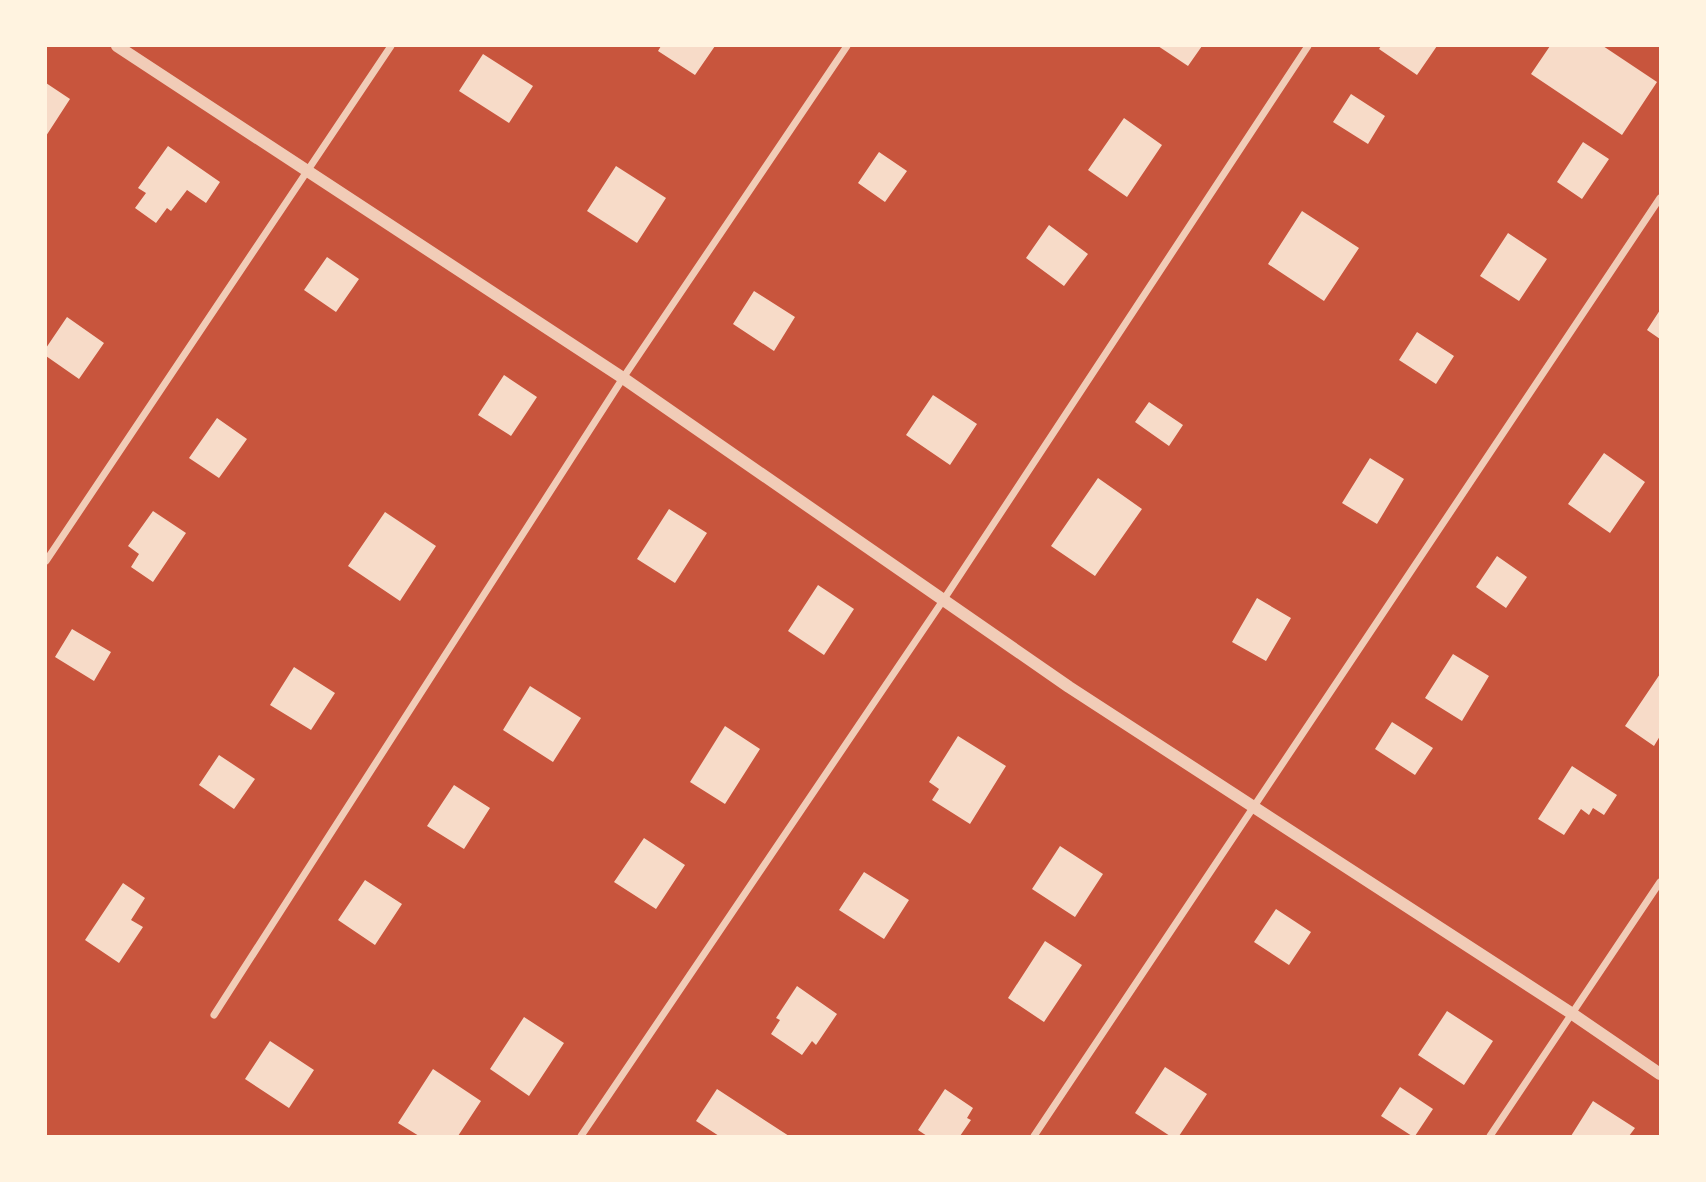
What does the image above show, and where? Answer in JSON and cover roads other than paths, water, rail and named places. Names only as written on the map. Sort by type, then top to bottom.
[{"type":"street","points":[[117,46],[623,378],[1069,687],[1572,1013],[1661,1074]]},
{"type":"street","points":[[46,561],[391,46]]},
{"type":"street","points":[[214,1015],[623,378],[847,46]]},
{"type":"street","points":[[581,1136],[944,599],[1308,46]]},
{"type":"street","points":[[1034,1136],[1661,198]]},
{"type":"street","points":[[1490,1136],[1661,882]]}]
